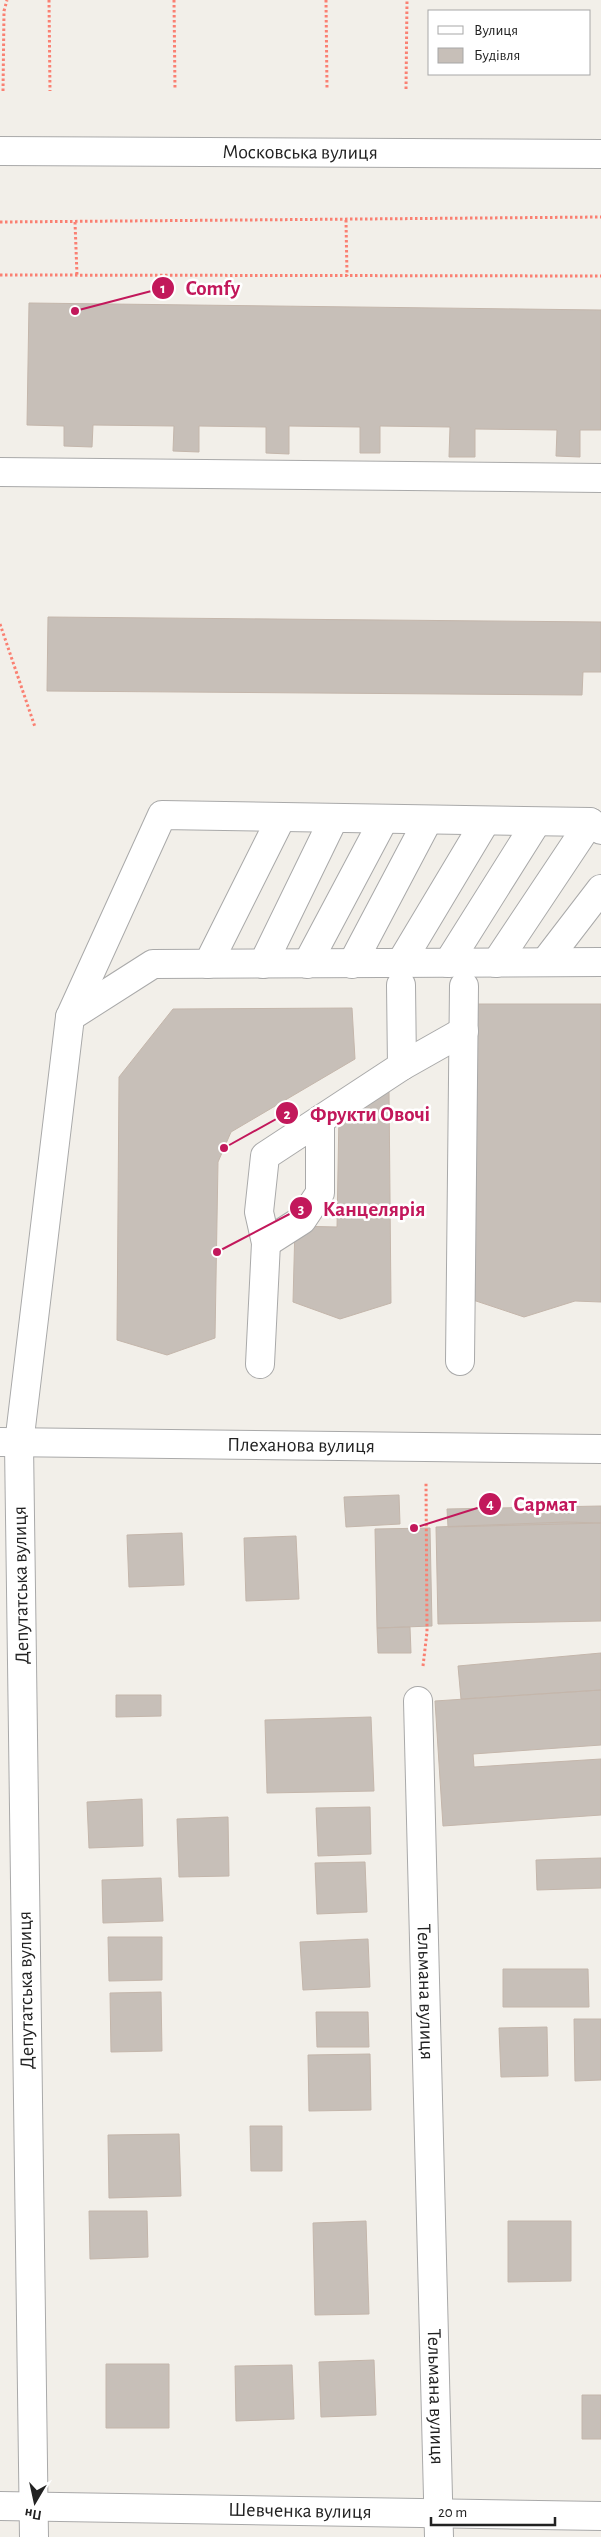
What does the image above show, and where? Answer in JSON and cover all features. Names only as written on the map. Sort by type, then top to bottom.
[{"type":"street","name":"Московська вулиця","points":[[0,151],[601,154]]},
{"type":"street","points":[[0,472],[601,478]]},
{"type":"street","name":"Депутатська вулиця","points":[[34,2537],[9,1443],[70,1017],[162,815],[280,818]]},
{"type":"street","points":[[208,964],[280,818],[428,820],[595,826]]},
{"type":"street","points":[[263,964],[334,818]]},
{"type":"street","points":[[307,964],[384,820]]},
{"type":"street","points":[[352,964],[428,820]]},
{"type":"street","points":[[402,1066],[401,975],[485,822]]},
{"type":"street","points":[[448,963],[536,823]]},
{"type":"street","points":[[496,963],[595,826]]},
{"type":"street","points":[[546,962],[601,889]]},
{"type":"street","points":[[70,1017],[154,964],[352,964],[401,975],[448,963],[601,962]]},
{"type":"street","points":[[460,1361],[464,986]]},
{"type":"street","points":[[260,1364],[266,1243],[259,1212],[265,1156],[402,1066],[464,1031]]},
{"type":"street","points":[[266,1243],[302,1220],[320,1194],[320,1120]]},
{"type":"street","name":"Плеханова вулиця","points":[[9,1443],[601,1449]]},
{"type":"street","name":"Тельмана вулиця","points":[[418,1701],[439,2526]]},
{"type":"street","name":"Шевченка вулиця","points":[[0,2506],[439,2526],[601,2516]]},
{"type":"path","points":[[4,91],[4,11],[8,0]]},
{"type":"path","points":[[49,0],[50,91]]},
{"type":"path","points":[[174,0],[175,90]]},
{"type":"path","points":[[326,0],[327,89]]},
{"type":"path","points":[[406,89],[408,0]]},
{"type":"path","points":[[0,8],[4,11]]},
{"type":"path","points":[[0,222],[601,217]]},
{"type":"path","points":[[346,220],[347,276]]},
{"type":"path","points":[[75,222],[77,276]]},
{"type":"path","points":[[0,275],[601,276]]},
{"type":"path","points":[[0,624],[35,727]]},
{"type":"path","points":[[418,1701],[427,1632],[426,1447]]},
{"type":"building","points":[[29,303],[601,310],[601,430],[580,430],[580,457],[556,456],[557,430],[475,429],[475,457],[449,457],[450,427],[380,426],[380,453],[360,453],[360,427],[289,426],[289,454],[266,453],[266,427],[199,426],[199,452],[173,451],[174,426],[93,425],[92,447],[64,446],[64,426],[27,425]]},
{"type":"building","points":[[48,617],[601,622],[601,672],[583,672],[582,695],[47,691]]},
{"type":"building","points":[[470,1004],[601,1004],[601,1302],[575,1301],[524,1317],[470,1299]]},
{"type":"building","points":[[352,1008],[355,1059],[231,1132],[218,1162],[215,1338],[167,1355],[117,1340],[119,1077],[173,1009]]},
{"type":"building","points":[[389,1090],[391,1303],[340,1319],[293,1302],[295,1226],[337,1227],[339,1113]]},
{"type":"building","points":[[399,1495],[400,1524],[346,1527],[344,1497]]},
{"type":"building","points":[[601,1506],[601,1523],[448,1527],[447,1509]]},
{"type":"building","points":[[566,1522],[601,1523],[601,1621],[438,1624],[436,1527]]},
{"type":"building","points":[[430,1528],[432,1626],[377,1628],[375,1529]]},
{"type":"building","points":[[182,1533],[184,1585],[129,1587],[127,1535]]},
{"type":"building","points":[[296,1536],[299,1599],[246,1601],[244,1538]]},
{"type":"building","points":[[410,1627],[411,1653],[378,1653],[377,1628]]},
{"type":"building","points":[[601,1653],[601,1690],[461,1699],[458,1666]]},
{"type":"building","points":[[601,1690],[601,1745],[473,1754],[474,1767],[601,1759],[601,1815],[443,1826],[435,1701]]},
{"type":"building","points":[[116,1695],[161,1695],[161,1716],[116,1717]]},
{"type":"building","points":[[371,1717],[374,1791],[267,1793],[265,1720]]},
{"type":"building","points":[[142,1799],[143,1846],[89,1848],[87,1802]]},
{"type":"building","points":[[370,1807],[371,1854],[318,1856],[316,1808]]},
{"type":"building","points":[[228,1817],[229,1876],[179,1877],[177,1819]]},
{"type":"building","points":[[601,1858],[601,1888],[537,1890],[536,1860]]},
{"type":"building","points":[[365,1862],[367,1912],[317,1914],[315,1863]]},
{"type":"building","points":[[161,1878],[163,1921],[103,1923],[102,1880]]},
{"type":"building","points":[[108,1937],[162,1937],[162,1980],[109,1981]]},
{"type":"building","points":[[368,1939],[370,1987],[303,1990],[300,1942]]},
{"type":"building","points":[[503,1969],[588,1969],[589,2007],[503,2007]]},
{"type":"building","points":[[161,1992],[162,2051],[111,2052],[110,1993]]},
{"type":"building","points":[[316,2012],[368,2012],[369,2047],[317,2047]]},
{"type":"building","points":[[574,2019],[601,2019],[601,2080],[575,2081]]},
{"type":"building","points":[[547,2027],[548,2076],[501,2077],[499,2028]]},
{"type":"building","points":[[370,2054],[371,2110],[309,2111],[308,2055]]},
{"type":"building","points":[[250,2126],[282,2126],[282,2171],[251,2171]]},
{"type":"building","points":[[179,2134],[181,2196],[109,2198],[108,2135]]},
{"type":"building","points":[[89,2211],[147,2211],[148,2257],[90,2259]]},
{"type":"building","points":[[366,2221],[369,2314],[315,2315],[313,2223]]},
{"type":"building","points":[[508,2221],[571,2221],[571,2281],[508,2282]]},
{"type":"building","points":[[374,2360],[376,2415],[321,2417],[319,2362]]},
{"type":"building","points":[[106,2364],[169,2364],[169,2428],[106,2428]]},
{"type":"building","points":[[292,2365],[294,2419],[236,2421],[235,2366]]},
{"type":"building","points":[[582,2395],[601,2395],[601,2439],[582,2439]]},
{"type":"place","name":"Comfy","points":[[75,311]]},
{"type":"place","name":"Фрукти Овочі","points":[[224,1148]]},
{"type":"place","name":"Канцелярія","points":[[217,1252]]},
{"type":"place","name":"Сармат","points":[[414,1528]]}]
